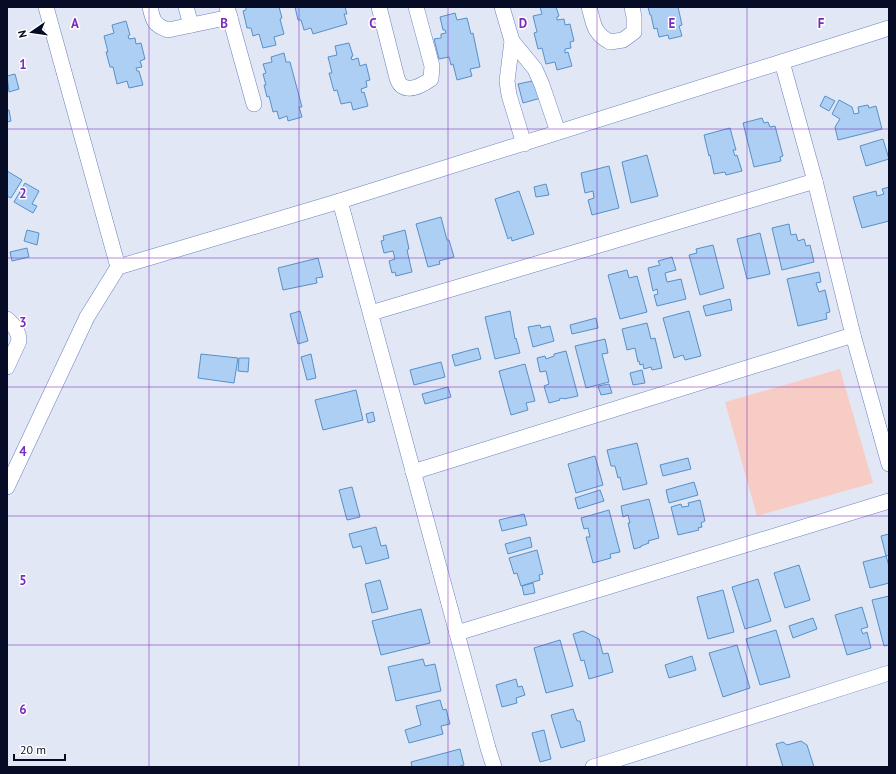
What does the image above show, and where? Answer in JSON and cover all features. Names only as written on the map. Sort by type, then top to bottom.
[{"type":"street","points":[[46,7],[118,267]]},
{"type":"street","points":[[150,7],[153,20],[160,27],[168,30],[191,25],[228,12],[254,104]]},
{"type":"street","points":[[186,7],[191,25]]},
{"type":"street","points":[[379,7],[397,78],[401,86],[408,88],[424,85],[431,79],[432,66],[416,7]]},
{"type":"street","points":[[502,7],[512,41],[535,69],[558,132]]},
{"type":"street","points":[[589,7],[594,27],[600,36],[610,42],[623,40],[634,32],[632,7]]},
{"type":"street","points":[[7,487],[87,317],[118,267],[340,201],[524,144],[889,28]]},
{"type":"street","points":[[512,41],[507,81],[509,95],[524,144]]},
{"type":"street","points":[[782,62],[815,181],[853,335],[889,464]]},
{"type":"street","points":[[371,313],[815,181]]},
{"type":"street","points":[[340,201],[494,767]]},
{"type":"street","points":[[7,319],[18,331],[19,341],[7,367]]},
{"type":"street","points":[[413,472],[853,335]]},
{"type":"street","points":[[457,632],[889,501]]},
{"type":"street","points":[[593,767],[889,673]]},
{"type":"shaded area","points":[[840,369],[873,483],[757,516],[725,402]]},
{"type":"building","points":[[246,7],[279,7],[282,18],[280,19],[284,34],[274,37],[276,45],[263,48],[259,34],[253,36],[251,28],[247,28],[243,11],[246,10]]},
{"type":"building","points":[[295,7],[345,7],[347,14],[344,14],[347,24],[313,34],[311,28],[304,30],[301,20],[298,20]]},
{"type":"building","points":[[540,7],[556,7],[559,16],[557,17],[557,20],[564,19],[565,25],[570,24],[574,41],[570,42],[571,48],[565,49],[565,53],[568,52],[572,66],[557,70],[555,62],[546,64],[542,48],[538,49],[534,33],[537,32],[533,16],[542,14]]},
{"type":"building","points":[[648,7],[678,7],[682,25],[679,26],[682,36],[669,39],[668,35],[659,37],[657,28],[654,29]]},
{"type":"building","points":[[455,13],[457,20],[467,18],[471,34],[473,33],[480,67],[470,69],[472,76],[457,80],[453,64],[451,65],[449,57],[439,59],[434,39],[441,38],[441,34],[446,33],[445,30],[443,30],[440,17]]},
{"type":"building","points":[[126,21],[130,35],[128,36],[129,39],[135,38],[136,44],[141,43],[145,59],[140,61],[142,67],[136,68],[137,71],[139,71],[143,85],[129,88],[127,81],[117,84],[113,67],[110,67],[104,36],[114,33],[112,25]]},
{"type":"building","points":[[349,43],[353,56],[351,57],[352,60],[358,58],[360,66],[366,64],[370,80],[366,81],[367,87],[361,89],[362,93],[364,92],[368,106],[353,110],[351,102],[341,104],[337,90],[334,91],[329,73],[332,73],[328,57],[337,55],[335,46]]},
{"type":"building","points":[[284,53],[286,62],[290,62],[302,107],[299,107],[302,117],[288,121],[287,116],[279,119],[277,111],[273,112],[269,96],[267,97],[263,74],[266,73],[263,64],[272,62],[271,57]]},
{"type":"building","points":[[15,74],[19,89],[9,92],[7,76]]},
{"type":"building","points":[[537,80],[541,98],[523,103],[518,84]]},
{"type":"building","points":[[825,96],[835,101],[829,111],[820,106]]},
{"type":"building","points":[[839,100],[852,107],[854,114],[859,113],[858,107],[868,105],[869,108],[876,106],[882,129],[838,140],[835,127],[840,119],[832,114]]},
{"type":"building","points":[[7,110],[9,110],[11,121],[7,122]]},
{"type":"building","points":[[762,118],[764,123],[768,122],[770,127],[775,126],[783,156],[780,157],[781,161],[754,167],[743,123]]},
{"type":"building","points":[[730,128],[736,150],[733,150],[735,156],[737,155],[742,171],[726,175],[725,172],[714,174],[704,135]]},
{"type":"building","points":[[883,139],[889,159],[866,166],[860,146]]},
{"type":"building","points":[[647,155],[658,196],[631,203],[622,162]]},
{"type":"building","points":[[609,166],[619,208],[592,215],[588,200],[594,198],[593,191],[585,193],[581,173]]},
{"type":"building","points":[[7,171],[22,180],[11,198],[7,196]]},
{"type":"building","points":[[25,183],[39,191],[32,204],[37,206],[33,213],[14,202]]},
{"type":"building","points":[[546,184],[549,195],[536,197],[534,187]]},
{"type":"building","points":[[889,187],[889,221],[862,228],[853,197],[876,191],[877,196],[884,194],[882,189]]},
{"type":"building","points":[[519,191],[534,234],[512,241],[511,237],[508,239],[495,199]]},
{"type":"building","points":[[441,217],[447,240],[449,240],[454,257],[439,261],[440,264],[428,267],[416,224]]},
{"type":"building","points":[[789,224],[791,235],[796,234],[798,241],[804,239],[806,246],[810,245],[814,262],[782,270],[772,228]]},
{"type":"building","points":[[27,230],[39,233],[37,245],[24,241]]},
{"type":"building","points":[[405,230],[409,249],[407,250],[412,272],[396,276],[395,272],[392,273],[389,261],[395,259],[393,251],[384,253],[381,241],[384,240],[383,236]]},
{"type":"building","points":[[760,233],[770,274],[747,279],[737,239]]},
{"type":"building","points":[[713,245],[724,288],[700,295],[689,255],[697,253],[696,249]]},
{"type":"building","points":[[27,248],[29,257],[12,261],[10,252]]},
{"type":"building","points":[[672,257],[676,270],[665,273],[667,282],[681,279],[686,299],[657,306],[654,295],[658,294],[657,289],[653,291],[648,268],[660,265],[658,261]]},
{"type":"building","points":[[318,258],[323,277],[316,278],[317,283],[283,290],[278,268]]},
{"type":"building","points":[[627,270],[629,278],[637,276],[647,312],[620,319],[608,275]]},
{"type":"building","points":[[819,272],[821,282],[816,283],[819,292],[825,290],[830,312],[826,313],[827,319],[798,326],[787,279]]},
{"type":"building","points":[[730,299],[732,310],[706,316],[703,306]]},
{"type":"building","points":[[300,311],[308,341],[298,344],[290,314]]},
{"type":"building","points":[[510,311],[515,339],[516,338],[520,353],[495,359],[485,317]]},
{"type":"building","points":[[689,311],[701,356],[685,360],[683,355],[674,358],[663,318]]},
{"type":"building","points":[[596,318],[598,328],[572,334],[570,325]]},
{"type":"building","points":[[647,323],[651,339],[655,338],[662,368],[652,370],[651,367],[644,369],[643,364],[640,365],[639,361],[638,362],[635,348],[627,350],[622,329]]},
{"type":"building","points":[[540,325],[541,328],[550,326],[554,341],[533,347],[528,327]]},
{"type":"building","points":[[605,339],[608,353],[602,354],[609,382],[586,388],[575,346]]},
{"type":"building","points":[[478,348],[481,359],[455,366],[452,355]]},
{"type":"building","points":[[566,351],[578,396],[563,398],[549,403],[544,386],[549,384],[546,371],[540,372],[537,358],[545,356],[546,359],[554,356],[554,354]]},
{"type":"building","points":[[201,354],[238,358],[234,383],[198,378]]},
{"type":"building","points":[[311,354],[316,378],[307,380],[301,357]]},
{"type":"building","points":[[239,358],[249,358],[248,372],[238,371]]},
{"type":"building","points":[[441,362],[445,377],[414,385],[410,370]]},
{"type":"building","points":[[525,364],[535,401],[526,403],[528,410],[511,415],[499,371]]},
{"type":"building","points":[[642,370],[645,383],[633,385],[630,373]]},
{"type":"building","points":[[609,384],[612,393],[601,395],[598,386]]},
{"type":"building","points":[[448,387],[451,397],[425,404],[422,394]]},
{"type":"building","points":[[356,390],[363,420],[323,430],[315,400]]},
{"type":"building","points":[[373,412],[375,421],[368,423],[366,414]]},
{"type":"building","points":[[637,443],[647,484],[623,490],[620,477],[618,478],[615,466],[611,466],[607,450]]},
{"type":"building","points":[[595,456],[603,485],[576,493],[568,464]]},
{"type":"building","points":[[688,458],[691,469],[663,476],[660,465]]},
{"type":"building","points":[[694,482],[698,495],[669,503],[666,490]]},
{"type":"building","points":[[352,487],[360,517],[347,520],[339,490]]},
{"type":"building","points":[[600,490],[604,501],[578,509],[575,498]]},
{"type":"building","points":[[649,499],[659,538],[648,541],[649,543],[634,549],[628,523],[630,523],[628,515],[623,517],[621,506]]},
{"type":"building","points":[[700,500],[705,521],[701,523],[702,527],[698,528],[699,530],[678,535],[671,507],[681,504],[682,507],[689,506],[688,503]]},
{"type":"building","points":[[609,510],[620,552],[610,554],[611,558],[593,563],[586,537],[590,537],[588,528],[584,529],[581,518]]},
{"type":"building","points":[[524,514],[527,525],[502,531],[499,520]]},
{"type":"building","points":[[376,527],[381,546],[386,545],[389,558],[366,564],[361,546],[353,548],[349,534]]},
{"type":"building","points":[[889,534],[889,555],[886,556],[881,536]]},
{"type":"building","points":[[530,537],[532,547],[508,554],[505,544]]},
{"type":"building","points":[[537,550],[543,574],[539,575],[540,580],[521,586],[517,573],[514,574],[509,558]]},
{"type":"building","points":[[886,556],[889,566],[889,583],[870,588],[863,562]]},
{"type":"building","points":[[799,565],[810,600],[785,608],[774,573]]},
{"type":"building","points":[[758,579],[771,621],[745,629],[732,587]]},
{"type":"building","points":[[380,580],[388,609],[372,613],[365,584]]},
{"type":"building","points":[[533,583],[535,593],[524,595],[522,586]]},
{"type":"building","points":[[723,590],[734,632],[708,639],[697,597]]},
{"type":"building","points":[[889,596],[889,645],[884,646],[872,600]]},
{"type":"building","points":[[862,607],[868,627],[861,629],[863,634],[867,632],[871,648],[847,655],[835,615]]},
{"type":"building","points":[[421,609],[430,643],[381,655],[372,621]]},
{"type":"building","points":[[813,618],[817,629],[793,638],[789,626]]},
{"type":"building","points":[[776,630],[790,677],[760,685],[746,639]]},
{"type":"building","points":[[583,631],[599,639],[603,654],[608,653],[613,672],[589,679],[584,660],[581,661],[573,634]]},
{"type":"building","points":[[560,640],[573,686],[546,693],[534,648]]},
{"type":"building","points":[[737,645],[750,688],[723,697],[709,653]]},
{"type":"building","points":[[692,656],[696,670],[669,678],[665,665]]},
{"type":"building","points":[[423,659],[425,666],[435,664],[441,691],[396,701],[388,667]]},
{"type":"building","points":[[516,679],[518,687],[522,686],[525,695],[516,698],[517,703],[502,707],[496,685]]},
{"type":"building","points":[[440,700],[443,710],[446,709],[450,724],[441,726],[443,734],[409,743],[405,730],[421,725],[416,706]]},
{"type":"building","points":[[573,709],[577,721],[580,721],[585,741],[561,748],[551,715]]},
{"type":"building","points":[[544,730],[551,759],[540,762],[532,733]]},
{"type":"building","points":[[801,741],[807,745],[814,767],[783,767],[776,744],[783,742],[787,745]]},
{"type":"building","points":[[460,749],[464,765],[457,767],[412,767],[411,762]]}]
